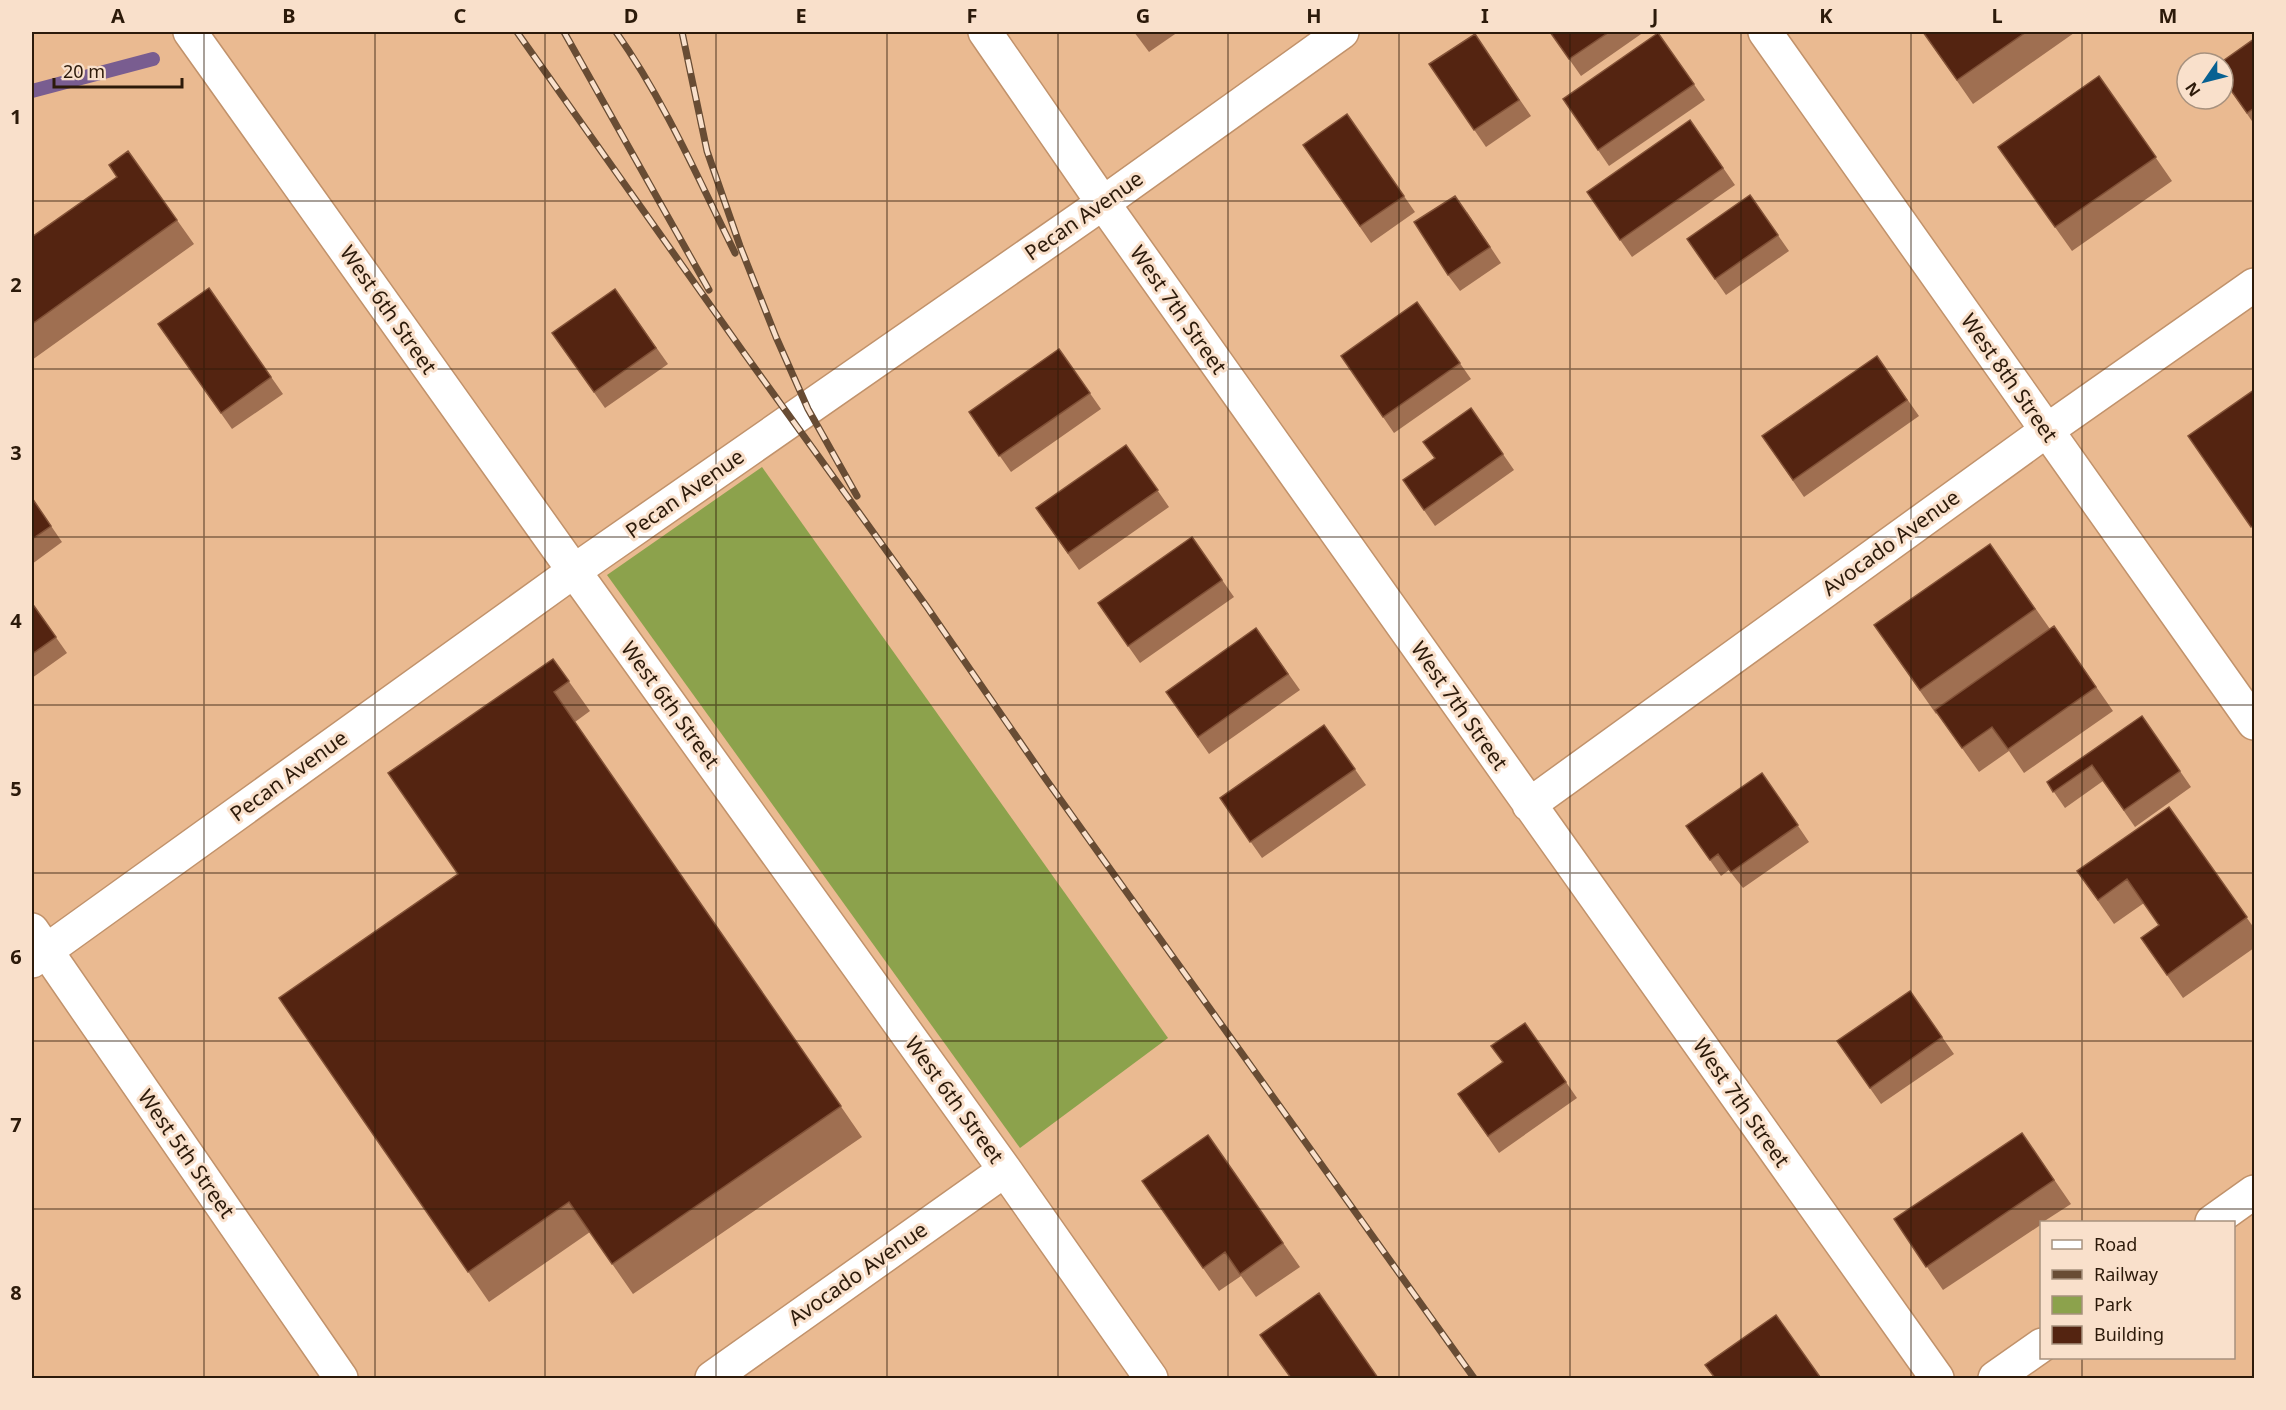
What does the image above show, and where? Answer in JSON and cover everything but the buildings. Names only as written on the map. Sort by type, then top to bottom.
[{"type":"street","name":"West 6th Street","points":[[190,32],[574,572],[1005,1170],[1151,1378]]},
{"type":"street","name":"West 7th Street","points":[[985,32],[1103,203],[1937,1378]]},
{"type":"street","name":"Pecan Avenue","points":[[36,948],[1103,203],[1342,32]]},
{"type":"street","name":"West 8th Street","points":[[1765,32],[2254,723]]},
{"type":"street","name":"Avocado Avenue","points":[[1529,805],[2046,431],[2254,285]]},
{"type":"street","name":"West 5th Street","points":[[36,948],[341,1378]]},
{"type":"street","name":"Avocado Avenue","points":[[712,1378],[1005,1170]]},
{"type":"street","points":[[2213,1221],[2254,1192]]},
{"type":"street","points":[[1995,1378],[2040,1346]]},
{"type":"green space","points":[[762,467],[1168,1038],[1020,1148],[607,575]]},
{"type":"waterway","points":[[32,91],[153,59]]},
{"type":"railway","points":[[517,32],[927,607],[1045,778],[1474,1378]]},
{"type":"railway","points":[[564,32],[709,290]]},
{"type":"railway","points":[[616,32],[665,112],[735,253]]},
{"type":"railway","points":[[682,32],[707,151],[740,246],[776,337],[808,409],[857,496]]}]
